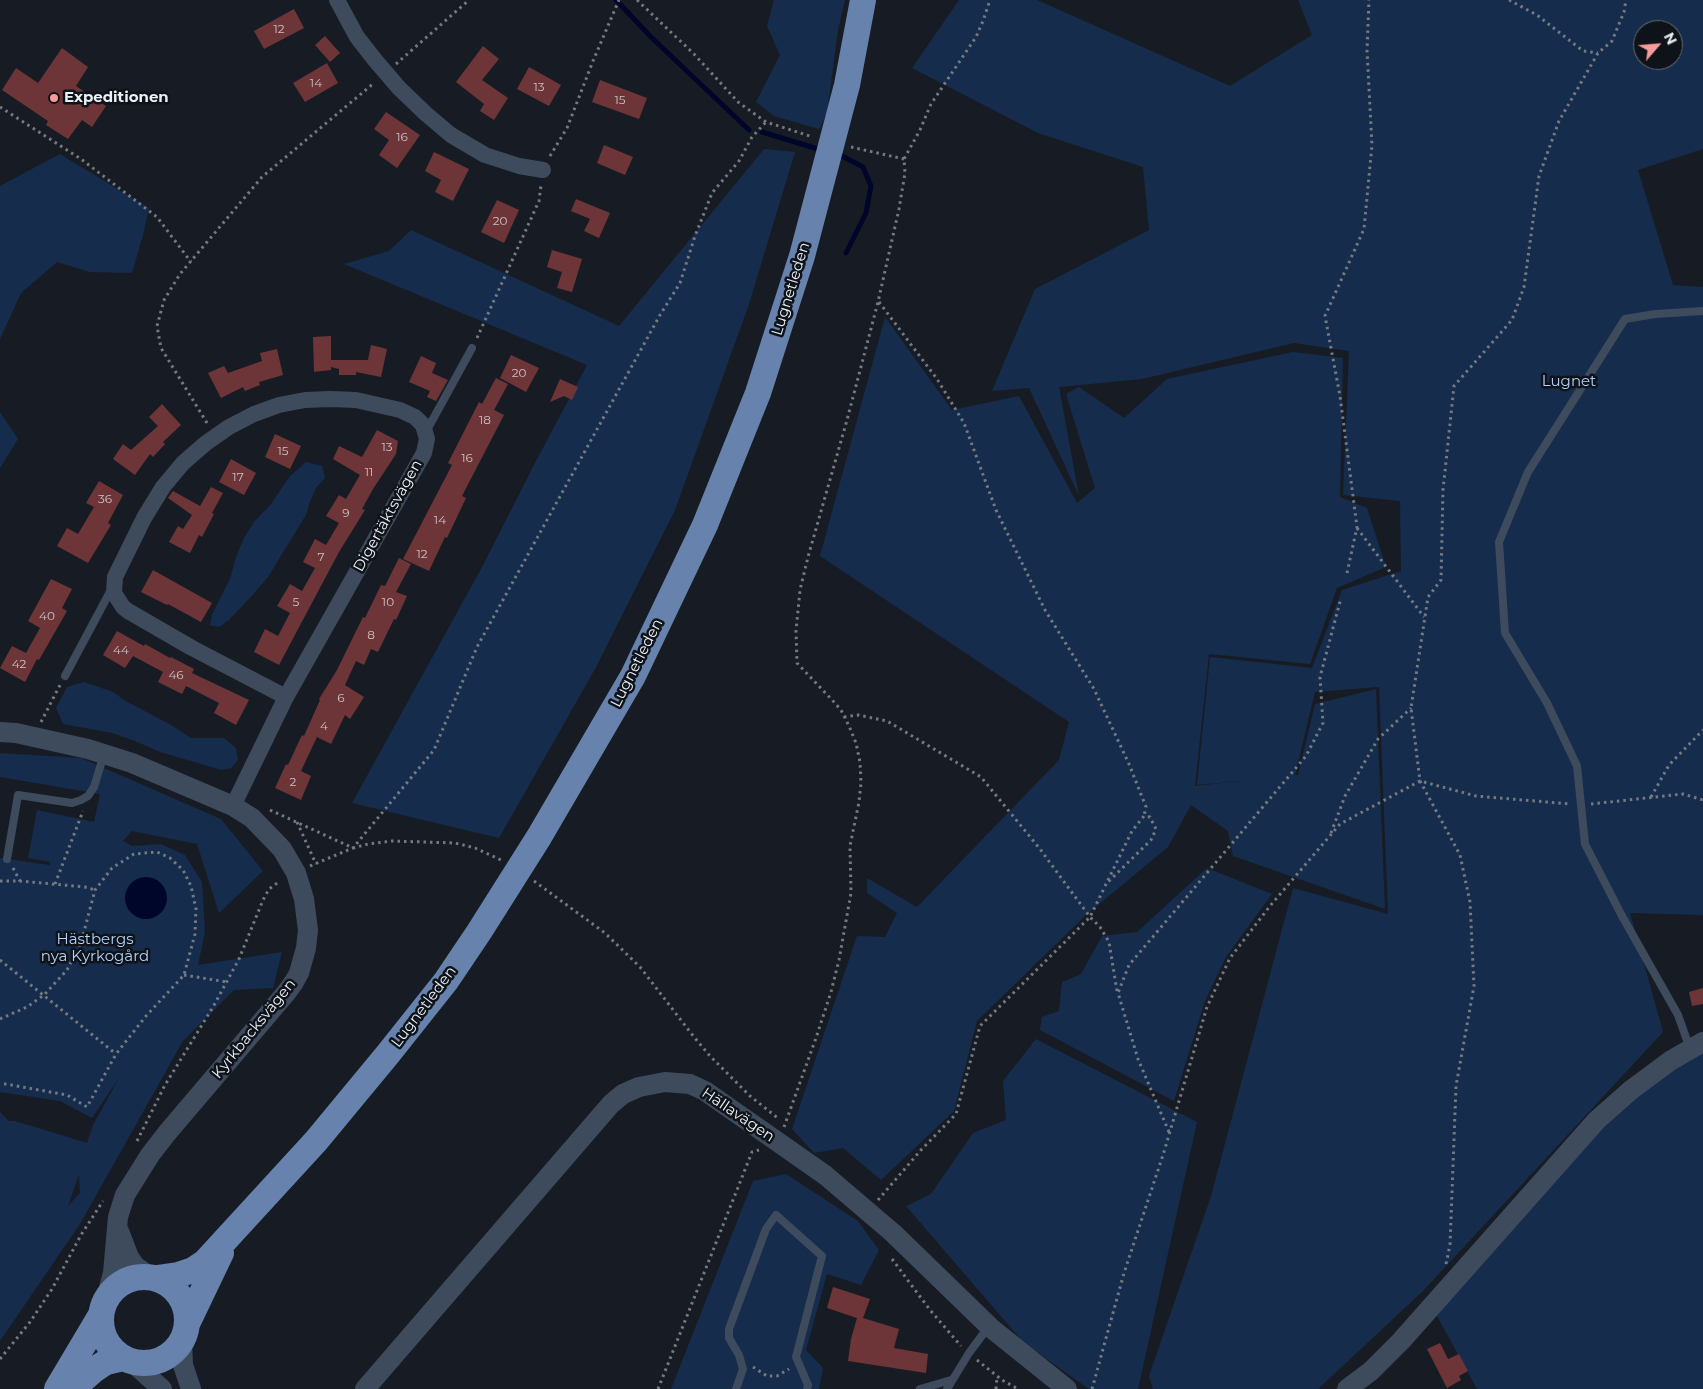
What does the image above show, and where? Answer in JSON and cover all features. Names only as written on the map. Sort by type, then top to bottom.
[{"type":"highway","name":"Lugnetleden","points":[[153,1277],[178,1275],[193,1270],[205,1262],[328,1126],[388,1054],[446,981],[539,837],[633,676],[705,525],[758,393],[802,256],[848,85],[863,0]]},
{"type":"highway","name":"Lugnetleden","points":[[185,1333],[212,1270],[231,1235]]},
{"type":"highway","points":[[58,1389],[103,1307],[117,1286],[127,1279],[140,1276],[153,1277],[172,1286],[182,1298],[186,1308],[185,1333],[171,1354],[156,1362],[148,1363],[127,1359],[116,1353],[102,1332],[103,1307]]},
{"type":"highway","points":[[72,1389],[106,1362],[127,1359]]},
{"type":"street","points":[[337,0],[357,36],[386,73],[425,114],[451,135],[485,155],[519,166],[543,170]]},
{"type":"street","points":[[286,697],[192,648],[128,611],[115,596],[113,586],[117,573],[144,518],[163,487],[183,464],[206,443],[229,427],[254,414],[279,406],[305,400],[330,398],[356,400],[400,410],[415,417],[423,425],[426,432]]},
{"type":"street","name":"Digertäktsvägen","points":[[235,801],[286,697],[409,482],[424,453],[426,432]]},
{"type":"street","name":"Kyrkbacksvägen","points":[[0,732],[16,733],[104,754],[235,801],[274,839],[290,861],[304,899],[308,930],[306,948],[299,973],[286,993],[187,1107],[150,1155],[125,1195],[120,1207],[113,1273],[103,1307]]},
{"type":"street","points":[[1347,1389],[1370,1371],[1429,1310],[1443,1292],[1598,1120],[1631,1090],[1670,1061],[1696,1046]]},
{"type":"street","name":"Hällavägen","points":[[365,1389],[610,1104],[638,1086],[678,1082],[705,1090],[825,1175],[893,1232],[989,1326],[1067,1389]]},
{"type":"street","points":[[117,1227],[129,1257],[135,1266],[153,1277]]},
{"type":"street","points":[[185,1333],[183,1365],[190,1389]]},
{"type":"street","points":[[127,1359],[162,1389]]},
{"type":"lane","points":[[1696,1046],[1622,916],[1585,844],[1577,766],[1547,704],[1505,633],[1499,542],[1528,472],[1626,319],[1655,314],[1703,311]]},
{"type":"lane","points":[[426,432],[472,348]]},
{"type":"lane","points":[[65,676],[113,586]]},
{"type":"lane","points":[[7,859],[18,795],[72,803],[81,800],[88,796],[94,787],[104,754]]},
{"type":"lane","points":[[736,1389],[743,1369],[739,1355],[729,1338],[729,1329],[766,1229],[776,1215],[822,1256],[796,1357],[808,1385],[807,1389]]},
{"type":"lane","points":[[947,1389],[969,1352],[989,1326]]},
{"type":"lane","points":[[920,1389],[951,1380]]},
{"type":"path","points":[[216,436],[161,348],[157,326],[164,300],[180,274],[262,178],[469,0]]},
{"type":"path","points":[[472,348],[539,201],[543,170],[567,128],[619,0]]},
{"type":"path","points":[[637,0],[694,54],[738,102],[766,122],[813,137]]},
{"type":"path","points":[[534,881],[605,933],[640,968],[710,1056],[750,1096],[785,1124],[831,992],[851,893],[850,846],[859,802],[860,762],[856,744],[844,717],[834,702],[798,663],[797,610],[808,557],[878,302],[899,209],[905,173],[904,159],[920,130],[931,104],[976,37],[984,21],[990,0]]},
{"type":"path","points":[[1347,573],[1357,527],[1340,396],[1325,316],[1364,229],[1372,145],[1367,50],[1369,0]]},
{"type":"path","points":[[1509,0],[1536,16],[1583,51],[1598,53]]},
{"type":"path","points":[[1445,1267],[1450,1245],[1456,1086],[1474,986],[1470,902],[1460,855],[1420,781],[1411,708],[1428,597],[1442,580],[1443,490],[1454,386],[1512,320],[1524,287],[1539,176],[1559,121],[1598,53],[1612,41],[1624,12],[1626,0]]},
{"type":"path","points":[[0,107],[81,159],[157,217],[191,262]]},
{"type":"path","points":[[353,848],[434,750],[477,647],[660,315],[680,283],[695,236],[712,193],[738,161],[752,137],[766,122]]},
{"type":"path","points":[[843,145],[904,159]]},
{"type":"path","points":[[868,1212],[921,1150],[956,1114],[980,1026],[1090,917],[1132,831],[1144,816],[1146,807],[1129,764],[1094,689],[1045,610],[996,510],[964,423],[937,379],[878,302]]},
{"type":"path","points":[[1357,527],[1424,618]]},
{"type":"path","points":[[1118,992],[1129,964],[1306,756],[1323,723],[1320,676],[1341,598]]},
{"type":"path","points":[[39,726],[65,676]]},
{"type":"path","points":[[1330,836],[1345,796],[1378,739],[1411,708]]},
{"type":"path","points":[[844,717],[858,715],[887,721],[980,777],[1040,849],[1090,917],[1100,927],[1109,942],[1118,992],[1138,1059],[1170,1132]]},
{"type":"path","points":[[1651,798],[1669,764],[1703,730]]},
{"type":"path","points":[[1092,1389],[1124,1273],[1170,1132],[1207,1007],[1230,958],[1270,906],[1340,824],[1420,781],[1476,796],[1581,805],[1683,794],[1703,800]]},
{"type":"path","points":[[55,884],[88,796]]},
{"type":"path","points":[[235,801],[296,822],[353,848]]},
{"type":"path","points":[[1106,885],[1151,840],[1156,829],[1150,817],[1144,816]]},
{"type":"path","points":[[296,822],[316,864]]},
{"type":"path","points":[[136,1143],[165,1085],[227,982],[239,959],[263,900],[269,889],[278,882],[353,848],[392,841],[455,843],[475,848],[503,862]]},
{"type":"path","points":[[0,1019],[26,1008],[44,995],[67,970],[81,943],[95,890],[112,868],[134,854],[157,852],[170,858],[183,870],[191,886],[196,909],[195,934],[184,975],[146,1016],[116,1054],[87,1107],[67,1095],[0,1083]]},
{"type":"path","points":[[0,881],[55,884],[95,890]]},
{"type":"path","points":[[0,960],[116,1054]]},
{"type":"path","points":[[184,975],[227,982]]},
{"type":"path","points":[[658,1389],[752,1152],[762,1149]]},
{"type":"path","points":[[0,1359],[30,1322],[52,1289],[81,1235],[106,1197]]},
{"type":"path","points":[[891,1257],[930,1310],[961,1346],[997,1376],[1018,1389]]},
{"type":"path","points":[[739,1355],[767,1376],[777,1376],[790,1369],[798,1361]]},
{"type":"path","points":[[996,1389],[997,1376]]},
{"type":"green space","points":[[774,0],[845,0],[838,30],[827,113],[819,129],[774,116],[756,102],[780,55],[767,26]]},
{"type":"green space","name":"Lugnet","points":[[959,0],[1037,0],[1230,86],[1312,35],[1298,0],[1703,0],[1703,149],[1638,170],[1673,285],[1703,287],[1703,915],[1630,913],[1663,1032],[1423,1291],[1318,1389],[1153,1389],[1149,1376],[1211,1196],[1293,888],[1388,914],[1379,687],[1315,692],[1295,775],[1298,775],[1315,704],[1376,689],[1385,909],[1233,856],[1228,831],[1191,805],[1168,847],[1086,915],[977,1021],[954,1111],[881,1180],[843,1148],[814,1153],[792,1129],[857,936],[885,937],[897,913],[867,893],[867,878],[917,907],[1059,760],[1069,722],[820,556],[885,317],[952,410],[1019,396],[1077,503],[1095,488],[1066,394],[1079,387],[1124,418],[1167,379],[1293,352],[1343,358],[1340,497],[1367,508],[1386,567],[1337,588],[1310,664],[1209,654],[1195,786],[1239,781],[1197,785],[1210,657],[1312,668],[1342,590],[1401,571],[1400,501],[1343,495],[1349,351],[1294,343],[1142,379],[1059,387],[1079,496],[1029,388],[992,391],[1035,289],[1149,230],[1143,167],[1038,133],[912,68]]},
{"type":"green space","points":[[764,149],[795,152],[749,304],[675,510],[595,669],[499,838],[352,803],[481,569],[587,365],[344,264],[389,251],[411,230],[619,326]]},
{"type":"green space","points":[[60,154],[149,208],[132,273],[90,272],[57,262],[21,293],[0,339],[0,186]]},
{"type":"green space","points":[[0,412],[18,439],[0,468]]},
{"type":"green space","points":[[306,462],[322,466],[325,478],[316,488],[306,515],[268,577],[248,600],[229,620],[219,627],[210,625],[212,615],[230,579],[244,538],[254,522],[271,504],[290,476]]},
{"type":"green space","points":[[84,682],[113,692],[191,738],[224,738],[236,748],[238,760],[231,768],[222,770],[160,752],[112,733],[63,724],[56,708],[67,687]]},
{"type":"green space","name":"Hästbergs nya Kyrkogård","points":[[0,753],[81,758],[221,819],[263,871],[219,913],[197,844],[132,831],[123,841],[132,846],[161,844],[185,855],[202,882],[205,932],[198,965],[282,952],[273,988],[234,990],[183,1041],[80,1224],[0,1341],[0,1112],[9,1121],[15,1121],[87,1143],[93,1125],[119,1078],[92,1118],[60,1101],[0,1092],[0,858],[50,865],[50,862],[28,858],[37,810],[94,822],[100,794],[0,777]],"holes":[[[79,1176],[80,1193],[68,1206]]]},
{"type":"green space","points":[[1207,868],[1272,894],[1226,957],[1205,1001],[1174,1101],[1040,1030],[1042,1017],[1059,1011],[1062,982],[1081,974],[1102,936],[1137,932]]},
{"type":"green space","points":[[1703,1037],[1703,1389],[1477,1389],[1431,1305],[1601,1113]]},
{"type":"green space","points":[[1036,1039],[1197,1122],[1138,1389],[1089,1389],[1024,1343],[906,1206],[931,1194],[973,1133],[1006,1120],[1003,1081]]},
{"type":"green space","points":[[786,1174],[858,1221],[879,1250],[861,1285],[827,1274],[806,1350],[823,1368],[819,1389],[671,1389],[753,1181]]},
{"type":"shaded area","points":[[150,877],[158,880],[164,886],[167,898],[164,910],[158,916],[142,919],[134,916],[128,910],[125,894],[128,886],[134,880]]},
{"type":"building","points":[[294,9],[304,28],[264,49],[254,31]]},
{"type":"building","points":[[325,36],[340,53],[330,62],[315,45]]},
{"type":"building","points":[[483,46],[499,59],[482,80],[508,98],[494,120],[480,111],[484,104],[456,82]]},
{"type":"building","name":"Expeditionen","points":[[62,48],[88,67],[76,86],[106,106],[92,127],[82,120],[68,139],[46,125],[48,121],[2,90],[16,68],[38,83]]},
{"type":"building","points":[[327,63],[338,83],[305,102],[293,83]]},
{"type":"building","points":[[529,67],[561,85],[549,106],[517,89]]},
{"type":"building","points":[[600,80],[647,98],[639,119],[592,102]]},
{"type":"building","points":[[386,112],[420,135],[397,168],[379,155],[389,140],[374,129]]},
{"type":"building","points":[[604,145],[633,157],[625,175],[597,163]]},
{"type":"building","points":[[434,152],[469,169],[453,201],[435,192],[441,180],[425,171]]},
{"type":"building","points":[[576,199],[610,213],[599,238],[584,231],[590,219],[571,211]]},
{"type":"building","points":[[497,200],[519,210],[504,243],[481,232]]},
{"type":"building","points":[[552,250],[582,259],[572,292],[557,288],[562,272],[547,267]]},
{"type":"building","points":[[331,336],[331,360],[368,360],[371,345],[387,349],[381,377],[356,372],[356,375],[339,375],[339,369],[331,367],[331,370],[314,372],[313,337]]},
{"type":"building","points":[[277,349],[283,375],[259,382],[260,385],[245,391],[243,387],[221,398],[208,373],[224,366],[228,373],[262,361],[260,353]]},
{"type":"building","points":[[511,355],[539,368],[526,392],[500,378]]},
{"type":"building","points":[[421,356],[436,363],[432,373],[448,380],[436,401],[427,397],[430,391],[409,382]]},
{"type":"building","points":[[496,378],[508,384],[494,410],[504,415],[462,496],[466,498],[429,571],[403,559],[452,465],[448,463],[479,402],[482,404]]},
{"type":"building","points":[[560,379],[578,387],[572,400],[564,396],[550,402]]},
{"type":"building","points":[[162,404],[181,425],[163,442],[165,444],[153,457],[150,454],[135,475],[113,459],[123,444],[131,450],[158,426],[149,417]]},
{"type":"building","points":[[377,430],[398,441],[396,454],[373,489],[362,509],[365,510],[339,552],[279,665],[254,652],[265,629],[278,636],[290,613],[277,606],[290,584],[302,591],[315,568],[303,562],[315,539],[326,545],[339,523],[326,516],[339,495],[346,499],[360,475],[333,459],[339,446],[362,457]]},
{"type":"building","points":[[275,434],[301,446],[290,469],[265,457]]},
{"type":"building","points":[[231,459],[256,473],[244,495],[219,482]]},
{"type":"building","points":[[99,481],[123,495],[108,523],[111,525],[88,563],[57,546],[67,528],[78,534],[94,507],[86,503]]},
{"type":"building","points":[[211,487],[223,493],[202,537],[199,535],[190,553],[169,542],[178,526],[183,529],[192,515],[168,498],[173,491],[200,506]]},
{"type":"building","points":[[399,558],[411,564],[396,592],[407,596],[378,652],[371,649],[364,665],[356,661],[345,685],[364,697],[350,719],[345,715],[331,744],[317,737],[301,771],[311,776],[301,800],[275,788],[302,735],[304,736],[319,699],[337,670],[363,617],[365,618],[381,585],[385,586]]},
{"type":"building","points":[[153,570],[212,603],[201,622],[141,592]]},
{"type":"building","points":[[51,579],[72,589],[62,608],[67,611],[25,682],[0,668],[12,646],[26,653],[40,628],[28,621]]},
{"type":"building","points":[[117,631],[144,646],[145,644],[194,669],[192,673],[249,700],[236,725],[214,713],[219,703],[186,686],[182,694],[158,682],[163,672],[133,656],[125,668],[103,655]]},
{"type":"building","points":[[1703,988],[1703,1004],[1692,1006],[1689,992]]},
{"type":"building","points":[[833,1287],[870,1299],[863,1318],[899,1329],[894,1348],[928,1354],[926,1373],[848,1361],[851,1339],[857,1318],[827,1308]]},
{"type":"building","points":[[1440,1343],[1448,1359],[1459,1354],[1468,1371],[1459,1376],[1461,1380],[1447,1388],[1427,1349]]},
{"type":"waterway","points":[[616,0],[651,37],[749,130]]},
{"type":"waterway","points":[[762,132],[821,150]]},
{"type":"waterway","points":[[842,156],[863,167],[871,186],[866,213],[846,253]]},
{"type":"place","name":"Expeditionen","points":[[54,98]]}]
